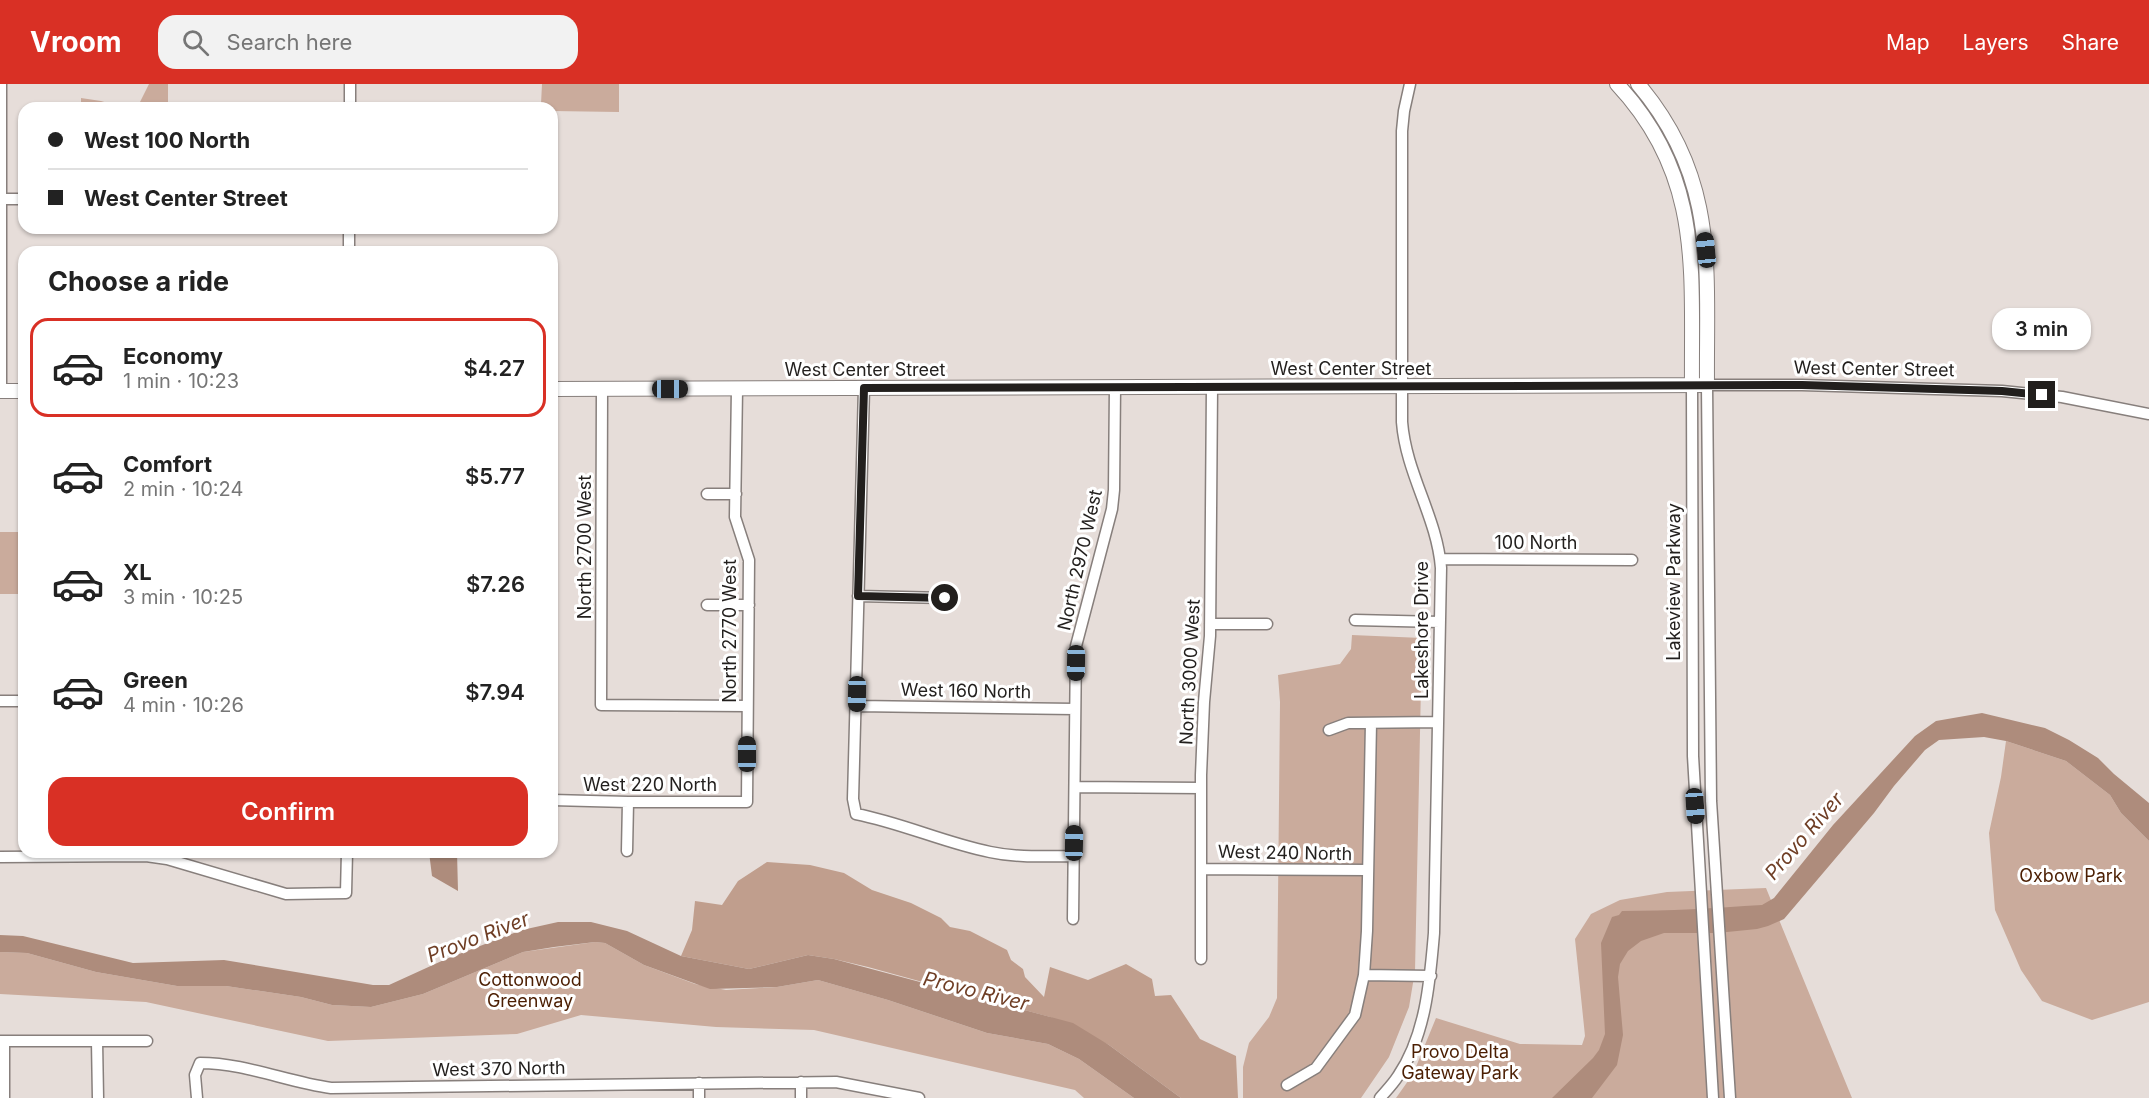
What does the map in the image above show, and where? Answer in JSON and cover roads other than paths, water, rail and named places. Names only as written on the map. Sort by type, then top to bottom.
[{"type":"main road","name":"Lakeview Parkway","points":[[1617,84],[1655,135],[1672,170],[1683,203],[1691,260],[1692,385]]},
{"type":"main road","name":"Lakeview Parkway","points":[[1638,84],[1662,116],[1677,144],[1690,173],[1699,203],[1705,234],[1707,265],[1707,385]]},
{"type":"main road","name":"West Center Street","points":[[558,389],[1707,385]]},
{"type":"main road","points":[[1,391],[18,391]]},
{"type":"street","points":[[1,84],[1,391]]},
{"type":"street","points":[[350,84],[350,102]]},
{"type":"street","name":"Lakeshore Drive","points":[[1380,1098],[1399,1076],[1421,1020],[1431,976],[1434,933],[1440,559],[1432,521],[1414,477],[1403,433],[1402,131],[1410,84]]},
{"type":"street","points":[[2,199],[18,199]]},
{"type":"street","name":"Lakeview Parkway","points":[[1692,385],[1692,734],[1713,1098]]},
{"type":"street","name":"Lakeview Parkway","points":[[1707,385],[1710,742],[1715,883],[1730,1098]]},
{"type":"street","name":"West Center Street","points":[[1707,385],[1802,385],[2002,391],[2062,397],[2149,414]]},
{"type":"street","name":"North 2970 West","points":[[1073,919],[1076,646],[1112,509],[1115,387]]},
{"type":"street","name":"North 3000 West","points":[[1201,959],[1201,788],[1210,624],[1212,387]]},
{"type":"street","points":[[864,388],[853,799],[856,814],[990,852],[1012,856],[1074,856]]},
{"type":"street","name":"North 2700 West","points":[[602,389],[601,705],[747,706]]},
{"type":"street","name":"North 2770 West","points":[[737,389],[735,517],[749,560],[747,802]]},
{"type":"street","points":[[707,494],[736,494]]},
{"type":"street","name":"100 North","points":[[1440,559],[1632,560]]},
{"type":"street","points":[[858,596],[945,598]]},
{"type":"street","points":[[707,605],[749,605]]},
{"type":"street","points":[[1355,620],[1440,622]]},
{"type":"street","points":[[1210,624],[1267,624]]},
{"type":"street","points":[[0,701],[18,701]]},
{"type":"street","name":"West 160 North","points":[[857,706],[1075,709]]},
{"type":"street","points":[[1329,730],[1348,723],[1438,722]]},
{"type":"street","points":[[1287,1085],[1316,1068],[1355,1015],[1364,975],[1371,723]]},
{"type":"street","points":[[1075,787],[1201,788]]},
{"type":"street","name":"West 220 North","points":[[558,800],[747,802]]},
{"type":"street","points":[[627,851],[628,802]]},
{"type":"street","points":[[0,857],[18,855]]},
{"type":"street","points":[[159,858],[286,894],[346,893],[347,858]]},
{"type":"street","name":"West 240 North","points":[[1202,869],[1368,870]]},
{"type":"street","points":[[1364,975],[1431,976]]},
{"type":"street","points":[[4,1098],[2,1041],[147,1041]]},
{"type":"street","points":[[98,1041],[98,1098]]},
{"type":"street","name":"West 370 North","points":[[196,1098],[195,1076],[200,1062],[220,1063],[331,1088],[836,1082],[920,1098]]},
{"type":"street","points":[[801,1082],[801,1098]]},
{"type":"street","points":[[699,1083],[699,1098]]},
{"type":"water label","name":"Provo River","points":[[1804,836]]},
{"type":"water label","name":"Provo River","points":[[478,937]]},
{"type":"water label","name":"Provo River","points":[[976,991]]},
{"type":"park label","name":"Oxbow Park","points":[[2071,876]]},
{"type":"park label","name":"Cottonwood Greenway","points":[[530,990]]},
{"type":"park label","name":"Provo Delta Gateway Park","points":[[1460,1062]]}]
